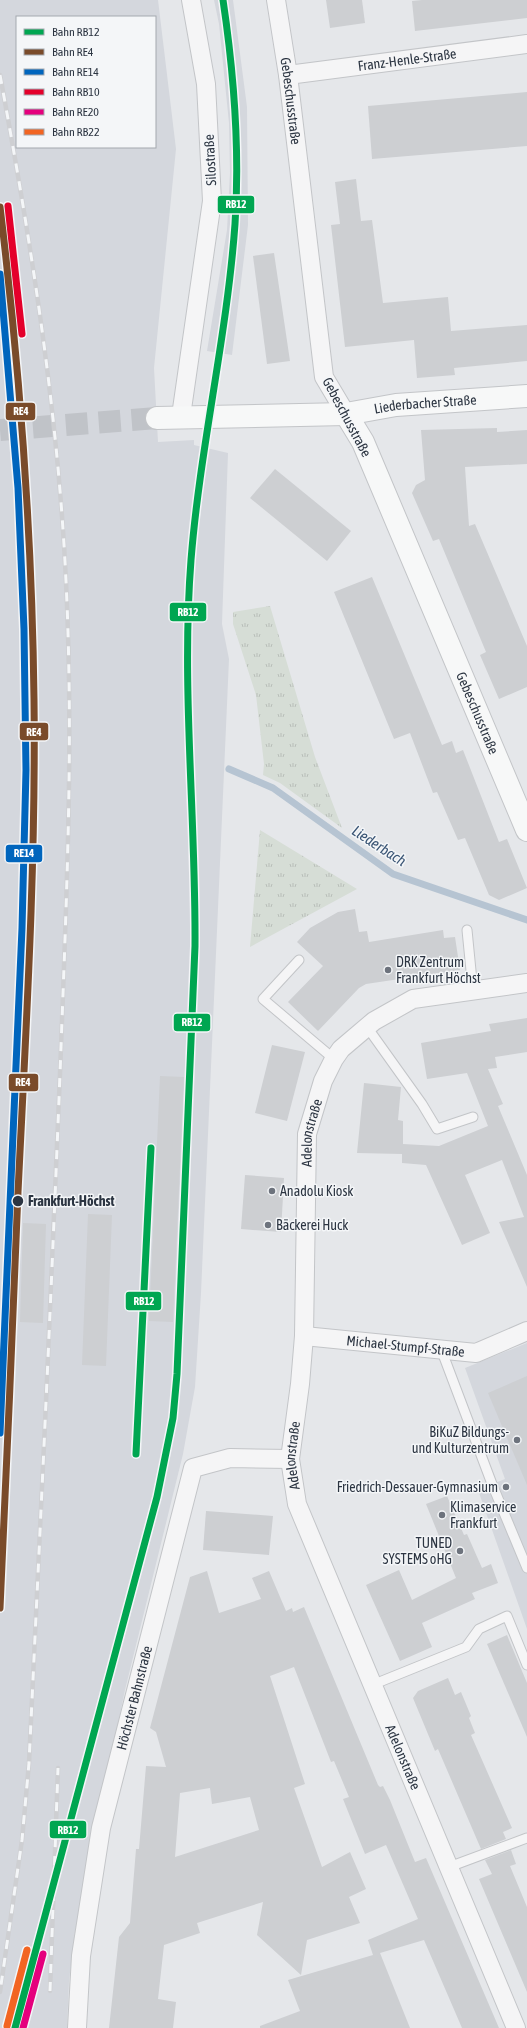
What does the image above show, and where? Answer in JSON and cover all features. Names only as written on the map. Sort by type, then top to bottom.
[{"type":"street","name":"Silostraße","points":[[180,416],[212,201],[206,84],[191,0]]},
{"type":"street","name":"Gebeschusstraße","points":[[276,0],[288,75],[324,377],[363,442],[527,830]]},
{"type":"street","name":"Franz-Henle-Straße","points":[[288,75],[527,44]]},
{"type":"street","name":"Liederbacher Straße","points":[[157,418],[180,416],[346,414],[396,405],[527,396]]},
{"type":"street","name":"Adelonstraße","points":[[516,2028],[297,1504],[290,1459],[300,1384],[304,1336],[307,1134],[323,1081],[341,1049],[374,1021],[413,999],[527,983]]},
{"type":"street","name":"Michael-Stumpf-Straße","points":[[304,1336],[476,1353],[527,1331]]},
{"type":"street","name":"Höchster Bahnstraße","points":[[77,2028],[81,1956],[101,1828],[192,1468],[230,1458],[290,1459]]},
{"type":"lane","points":[[467,930],[473,991]]},
{"type":"lane","points":[[299,960],[263,999],[334,1059]]},
{"type":"lane","points":[[367,1027],[422,1104],[437,1129],[473,1117]]},
{"type":"lane","points":[[441,1349],[492,1484],[527,1568]]},
{"type":"lane","points":[[372,1685],[466,1647],[479,1629],[507,1616],[527,1665]]},
{"type":"lane","points":[[449,1867],[527,1838]]},
{"type":"shaded area","points":[[0,0],[158,0],[176,149],[154,368],[158,442],[194,440],[194,445],[228,453],[222,624],[229,659],[201,1293],[195,1387],[183,1454],[125,1690],[75,1931],[69,1981],[67,2028],[0,2028]]},
{"type":"shaded area","points":[[214,0],[233,0],[247,107],[248,225],[232,355],[207,351],[227,230],[230,173],[229,123],[219,24]]},
{"type":"shaded area","name":"Friedrich-Dessauer-Gymnasium","points":[[527,1343],[527,1629],[478,1490],[505,1479],[465,1368]]},
{"type":"green space","points":[[270,606],[315,757],[342,828],[280,783],[263,775],[264,764],[256,695],[233,624],[233,612]]},
{"type":"green space","points":[[260,830],[357,889],[250,947]]},
{"type":"building","points":[[326,0],[362,0],[365,23],[330,28]]},
{"type":"building","points":[[527,0],[527,18],[415,31],[412,1]]},
{"type":"building","points":[[527,92],[527,146],[372,159],[368,106]]},
{"type":"building","points":[[356,179],[361,221],[372,220],[383,303],[448,297],[451,331],[527,325],[527,361],[454,368],[455,375],[417,378],[414,340],[345,347],[331,225],[340,224],[335,182]]},
{"type":"building","points":[[274,253],[290,361],[267,364],[253,256]]},
{"type":"building","points":[[497,428],[497,432],[527,430],[527,464],[465,467],[469,526],[475,524],[527,646],[527,687],[499,699],[480,655],[486,652],[439,539],[433,541],[412,493],[416,485],[425,480],[421,430]]},
{"type":"building","points":[[275,469],[351,531],[327,561],[250,498]]},
{"type":"building","points":[[372,577],[442,745],[452,741],[456,753],[463,750],[499,842],[507,839],[527,888],[499,900],[489,895],[465,838],[458,840],[437,792],[433,793],[410,733],[394,739],[334,592]]},
{"type":"building","name":"DRK Zentrum Frankfurt Höchst","points":[[355,909],[359,932],[367,931],[369,942],[443,930],[444,938],[455,937],[460,970],[366,984],[359,988],[318,1031],[288,1002],[323,966],[297,942],[310,928],[338,912]]},
{"type":"building","points":[[527,1018],[527,1052],[495,1057],[497,1068],[488,1069],[503,1104],[498,1106],[527,1175],[527,1287],[499,1222],[524,1217],[502,1160],[465,1175],[490,1233],[462,1245],[426,1165],[402,1163],[402,1154],[357,1153],[364,1083],[401,1087],[398,1120],[403,1121],[403,1144],[439,1146],[488,1126],[467,1073],[427,1079],[421,1043],[491,1031],[489,1024]]},
{"type":"building","points":[[272,1045],[305,1052],[287,1121],[255,1113]]},
{"type":"building","points":[[160,1076],[184,1077],[173,1322],[149,1321]]},
{"type":"building","points":[[245,1175],[284,1178],[281,1232],[241,1229]]},
{"type":"building","points":[[88,1214],[112,1215],[106,1366],[82,1365]]},
{"type":"building","points":[[23,1223],[46,1224],[43,1323],[20,1322]]},
{"type":"building","name":"BiKuZ Bildungs- und Kulturzentrum","points":[[527,1376],[527,1485],[488,1393]]},
{"type":"building","points":[[447,1496],[464,1535],[467,1534],[482,1568],[491,1564],[498,1583],[472,1593],[475,1599],[422,1623],[432,1647],[400,1661],[366,1585],[399,1570],[412,1600],[456,1578],[426,1504]]},
{"type":"building","points":[[206,1511],[273,1516],[269,1555],[203,1550]]},
{"type":"building","points":[[207,1571],[219,1613],[261,1599],[252,1578],[269,1571],[286,1611],[292,1608],[293,1612],[304,1607],[378,1785],[380,1787],[383,1786],[390,1800],[415,1862],[426,1858],[499,2028],[462,2028],[424,1940],[380,1953],[410,2028],[260,2028],[260,2026],[300,2011],[288,1980],[373,1955],[368,1940],[418,1919],[386,1845],[365,1854],[343,1799],[349,1797],[334,1761],[331,1762],[294,1667],[270,1676],[305,1784],[294,1788],[322,1867],[350,1852],[366,1889],[349,1897],[360,1923],[307,1940],[301,1975],[257,1935],[263,1902],[197,1923],[200,1933],[164,1945],[158,1999],[176,2002],[173,2028],[109,2028],[119,1937],[130,1923],[136,1849],[139,1849],[146,1766],[166,1767],[156,1732],[150,1728],[190,1577]],"holes":[[[210,1788],[212,1804],[250,1797],[259,1830],[175,1857],[180,1793]]]},
{"type":"building","points":[[507,1635],[527,1683],[527,1737],[487,1644]]},
{"type":"building","points":[[448,1678],[455,1695],[461,1692],[471,1716],[469,1718],[475,1733],[471,1735],[512,1828],[503,1832],[506,1839],[481,1849],[438,1749],[435,1751],[413,1698],[418,1691]]},
{"type":"building","points":[[511,1850],[516,1864],[510,1866],[527,1907],[527,1992],[479,1879],[492,1874],[485,1860]]},
{"type":"waterway","name":"Liederbach","points":[[229,769],[273,788],[393,874],[527,920]]},
{"type":"tunnel","points":[[0,430],[157,418]]},
{"type":"railway","points":[[0,75],[22,201],[42,327],[50,390],[57,454],[66,581],[69,705],[65,951],[29,1763],[22,1840],[0,1992]]},
{"type":"railway","points":[[50,1991],[58,1768]]},
{"type":"rail line","name":"RB12","points":[[15,2028],[157,1497],[173,1418],[177,1374],[195,946],[195,898],[188,704],[188,608],[195,518],[231,266],[235,224],[237,168],[233,84],[223,0]]},
{"type":"rail line","name":"RB10","points":[[8,206],[22,334]]},
{"type":"rail line","name":"RE4","points":[[0,207],[24,453],[31,576],[34,699],[30,946],[0,1608]]},
{"type":"rail line","name":"RE14","points":[[0,274],[18,488],[24,629],[26,770],[22,928],[0,1433]]},
{"type":"rail line","name":"RB12","points":[[136,1454],[151,1148]]},
{"type":"rail line","name":"RB22","points":[[7,2026],[27,1950]]},
{"type":"rail line","name":"RE20","points":[[23,2028],[43,1954]]},
{"type":"place","name":"DRK Zentrum Frankfurt Höchst","points":[[388,970]]},
{"type":"place","name":"Anadolu Kiosk","points":[[272,1191]]},
{"type":"place","name":"Frankfurt-Höchst","points":[[18,1201]]},
{"type":"place","name":"Bäckerei Huck","points":[[268,1225]]},
{"type":"place","name":"BiKuZ Bildungs- und Kulturzentrum","points":[[517,1440]]},
{"type":"place","name":"Friedrich-Dessauer-Gymnasium","points":[[506,1487]]},
{"type":"place","name":"Klimaservice Frankfurt","points":[[442,1515]]},
{"type":"place","name":"TUNED SYSTEMS oHG","points":[[460,1551]]}]
